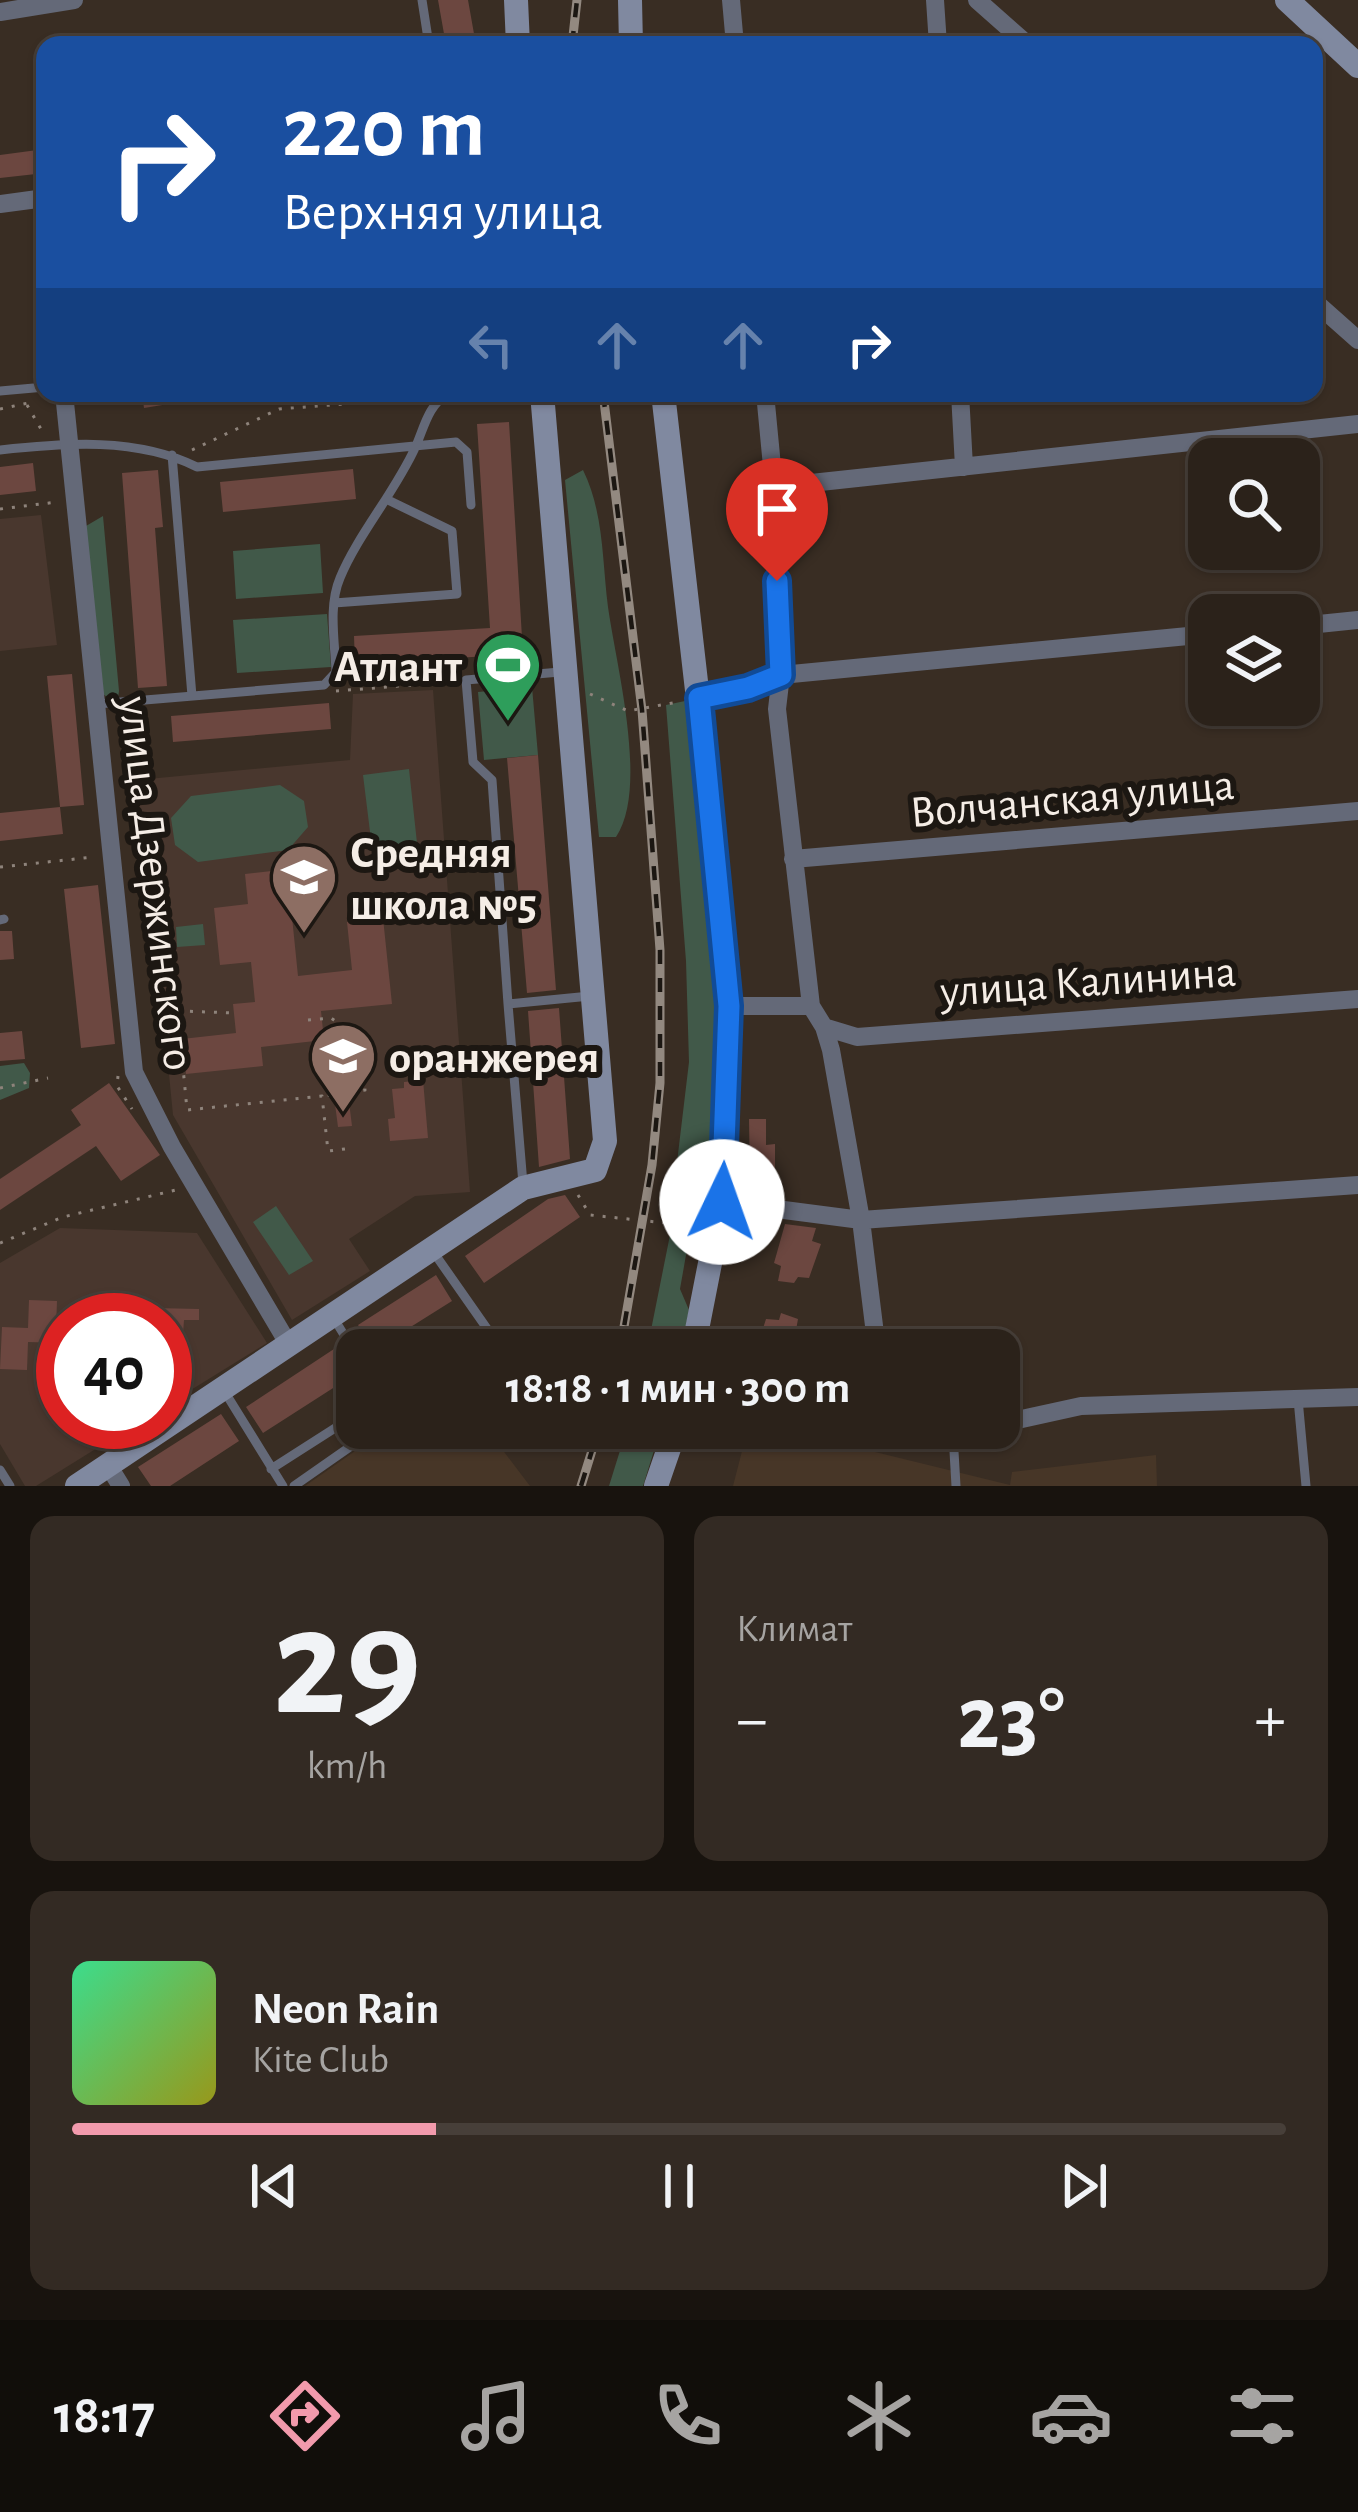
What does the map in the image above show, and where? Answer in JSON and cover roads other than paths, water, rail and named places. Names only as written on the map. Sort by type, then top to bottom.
[{"type":"street","points":[[0,12],[74,0]]},
{"type":"street","points":[[516,0],[518,36]]},
{"type":"street","points":[[630,0],[631,36]]},
{"type":"street","points":[[730,0],[733,36]]},
{"type":"street","points":[[935,0],[937,36]]},
{"type":"street","points":[[977,0],[1018,36]]},
{"type":"street","points":[[1287,0],[1358,66]]},
{"type":"street","points":[[0,204],[36,199]]},
{"type":"street","points":[[1323,309],[1358,340]]},
{"type":"street","name":"улица Дзержинского","points":[[63,402],[60,444],[97,704],[134,1072],[172,1147],[290,1345]]},
{"type":"street","points":[[76,1486],[115,1475],[223,1388],[523,1188],[595,1170],[605,1141],[543,402]]},
{"type":"street","points":[[664,402],[729,1006],[696,1329]]},
{"type":"street","points":[[766,402],[781,675],[777,710],[793,860],[811,1006],[824,1027],[861,1220],[874,1329]]},
{"type":"street","points":[[960,402],[964,467]]},
{"type":"street","points":[[774,487],[1358,424]]},
{"type":"street","points":[[1320,624],[1358,620]]},
{"type":"street","points":[[699,698],[748,688],[781,675],[1188,636]]},
{"type":"street","name":"Волчанская улица","points":[[793,860],[1358,812]]},
{"type":"street","name":"улица Калинина","points":[[824,1027],[857,1037],[1358,999]]},
{"type":"street","points":[[729,1006],[811,1006]]},
{"type":"street","points":[[711,1208],[861,1220],[1358,1185]]},
{"type":"street","points":[[1020,1419],[1081,1406],[1358,1397]]},
{"type":"street","points":[[656,1486],[669,1449]]},
{"type":"lane","points":[[422,0],[428,36]]},
{"type":"lane","points":[[0,391],[36,388]]},
{"type":"lane","points":[[97,704],[324,685],[332,680],[336,671],[334,603],[340,578],[388,500],[426,416],[439,402]]},
{"type":"lane","points":[[0,450],[60,444],[172,454],[196,467],[464,445],[471,505]]},
{"type":"lane","points":[[172,454],[192,696]]},
{"type":"lane","points":[[334,603],[457,594],[452,531],[388,500]]},
{"type":"lane","points":[[523,1188],[492,780],[473,762],[466,680],[567,683]]},
{"type":"lane","points":[[508,1004],[593,996]]},
{"type":"lane","points":[[432,1250],[487,1329]]},
{"type":"lane","points":[[333,1317],[340,1329]]},
{"type":"lane","points":[[223,1388],[283,1486]]},
{"type":"lane","points":[[1298,1399],[1306,1486]]},
{"type":"lane","points":[[271,1468],[336,1427]]},
{"type":"lane","points":[[294,1486],[347,1449]]},
{"type":"lane","points":[[954,1449],[956,1486]]},
{"type":"lane","points":[[0,1470],[10,1486]]},
{"type":"railway","points":[[573,36],[577,0]]},
{"type":"railway","points":[[604,402],[642,710],[660,950],[660,1083],[652,1165],[624,1329]]},
{"type":"railway","points":[[581,1486],[592,1449]]},
{"type":"place","name":"Атлант","points":[[508,724]]},
{"type":"place","name":"Средняя школа №5","points":[[304,936]]},
{"type":"place","name":"оранжерея","points":[[343,1115]]}]
